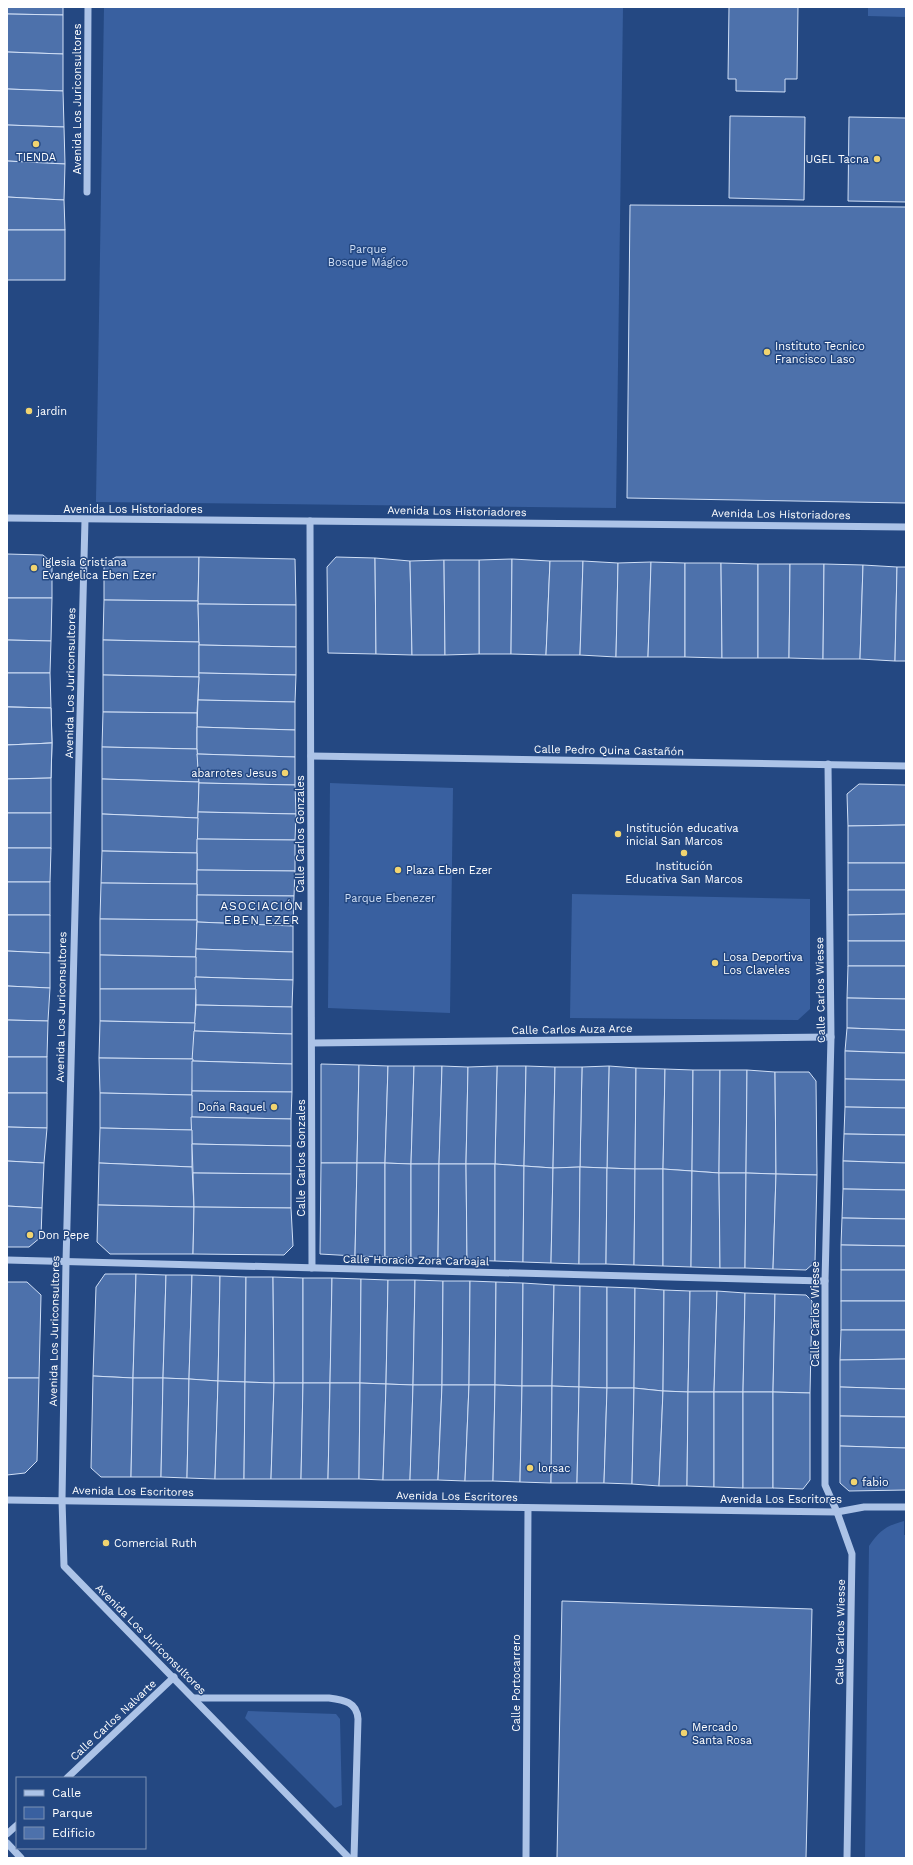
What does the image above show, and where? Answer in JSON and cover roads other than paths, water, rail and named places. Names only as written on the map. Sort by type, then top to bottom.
[{"type":"street","name":"Avenida Los Juriconsultores","points":[[87,192],[88,7]]},
{"type":"street","name":"Avenida Los Historiadores","points":[[7,518],[85,520],[310,520],[906,527]]},
{"type":"street","name":"Avenida Los Juriconsultores","points":[[85,520],[66,1262],[62,1500],[64,1566],[349,1858]]},
{"type":"street","name":"Calle Carlos Gonzales","points":[[310,520],[312,1268]]},
{"type":"street","name":"Calle Pedro Quina Castañón","points":[[311,756],[906,766]]},
{"type":"street","name":"Calle Carlos Wiesse","points":[[828,764],[831,1037],[825,1281],[825,1484],[852,1554],[847,1858]]},
{"type":"street","name":"Calle Carlos Auza Arce","points":[[312,1043],[831,1037]]},
{"type":"street","name":"Calle Horacio Zora Carbajal","points":[[7,1260],[825,1281]]},
{"type":"street","name":"Avenida Los Escritores","points":[[7,1500],[837,1512],[864,1506],[906,1507]]},
{"type":"street","name":"Calle Portocarrero","points":[[526,1858],[528,1508]]},
{"type":"street","name":"Calle Carlos Nalvarte","points":[[68,1777],[174,1677]]},
{"type":"street","points":[[194,1698],[329,1698],[346,1700],[353,1705],[358,1712],[354,1858]]},
{"type":"street","points":[[7,1834],[16,1826]]},
{"type":"street","points":[[7,1843],[21,1858]]},
{"type":"place","name":"TIENDA","points":[[36,144]]},
{"type":"place","name":"UGEL Tacna","points":[[877,159]]},
{"type":"place","name":"Instituto Tecnico Francisco Laso","points":[[767,352]]},
{"type":"place","name":"jardin","points":[[29,411]]},
{"type":"place","name":"Iglesia Cristiana Evangelica Eben Ezer","points":[[34,568]]},
{"type":"place","name":"abarrotes Jesus","points":[[285,773]]},
{"type":"place","name":"Institución educativa inicial San Marcos","points":[[618,834]]},
{"type":"place","name":"Institución Educativa San Marcos","points":[[684,853]]},
{"type":"place","name":"Plaza Eben Ezer","points":[[398,870]]},
{"type":"place","name":"Losa Deportiva Los Claveles","points":[[715,963]]},
{"type":"place","name":"Doña Raquel","points":[[274,1107]]},
{"type":"place","name":"Don Pepe","points":[[30,1235]]},
{"type":"place","name":"lorsac","points":[[530,1468]]},
{"type":"place","name":"fabio","points":[[854,1482]]},
{"type":"place","name":"Comercial Ruth","points":[[106,1543]]},
{"type":"place","name":"Mercado Santa Rosa","points":[[684,1733]]},
{"type":"district","name":"ASOCIACIÓN EBEN EZER","points":[[262,913]]},
{"type":"park label","name":"Parque Bosque Mágico","points":[[368,255]]},
{"type":"park label","name":"Parque Ebenezer","points":[[390,898]]}]
